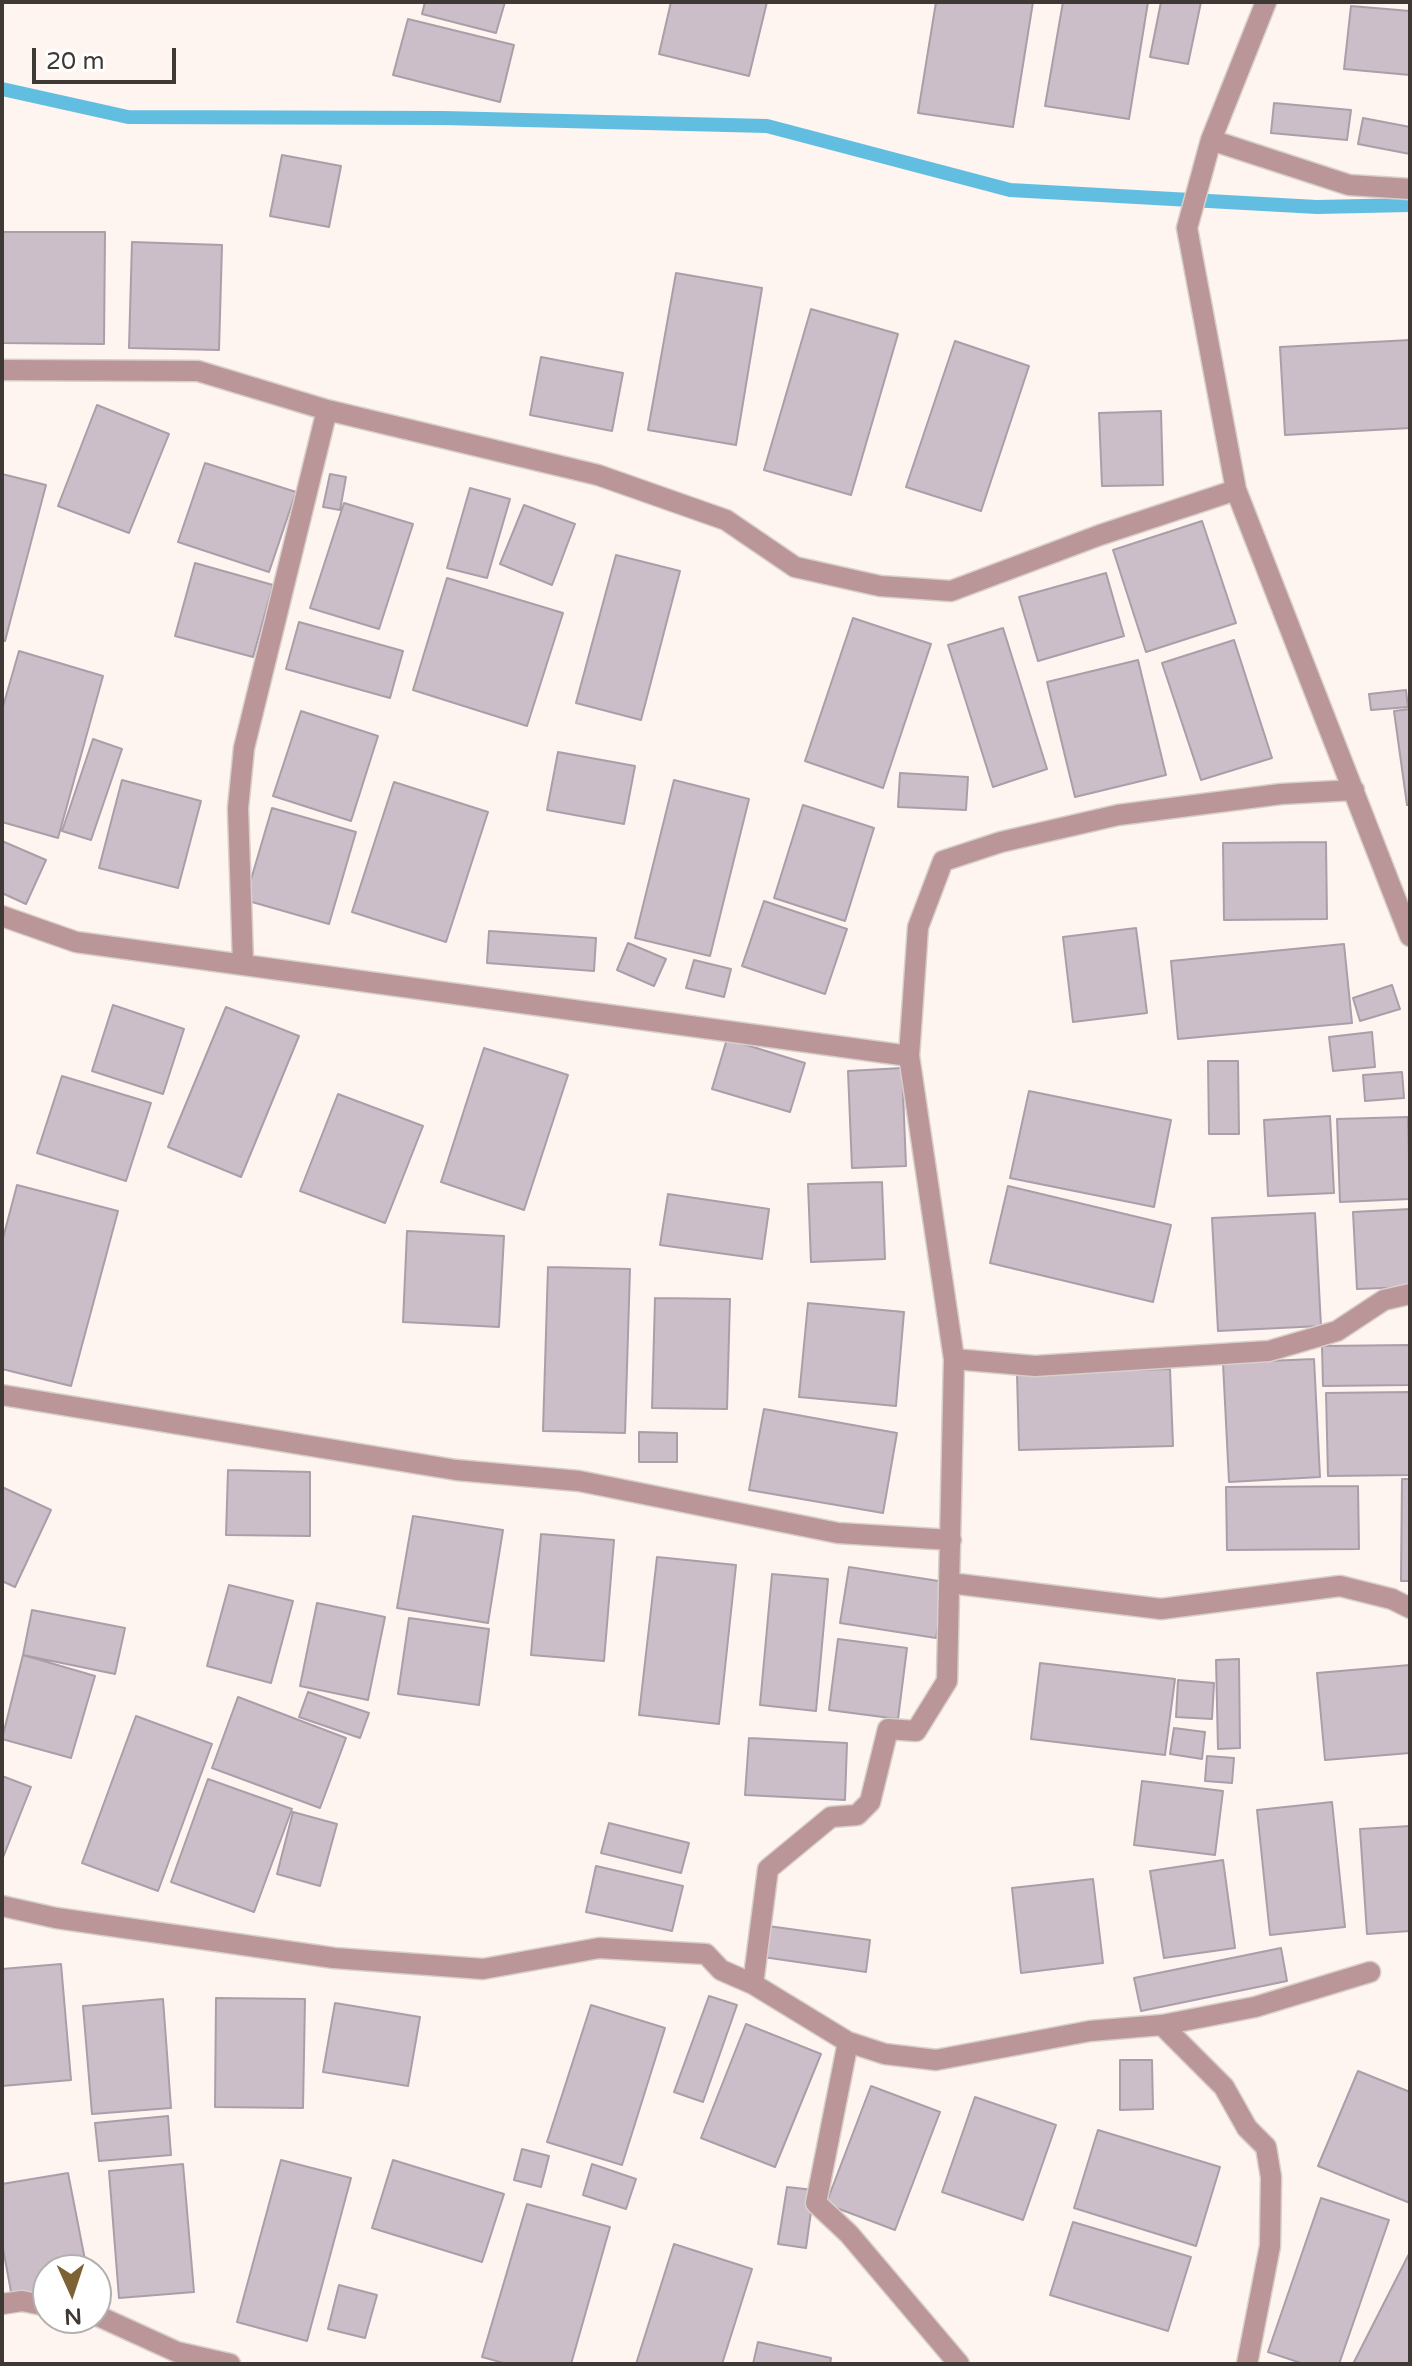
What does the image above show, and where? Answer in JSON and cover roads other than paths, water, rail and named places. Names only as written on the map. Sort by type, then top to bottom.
[{"type":"street","points":[[1266,2],[1211,140],[1187,228],[1236,490],[1410,936]]},
{"type":"street","points":[[1211,140],[1349,185],[1410,189]]},
{"type":"street","points":[[2,370],[198,371],[327,410],[598,475],[726,520],[795,567],[880,586],[951,591],[1100,535],[1236,490]]},
{"type":"street","points":[[243,963],[238,808],[244,748],[327,410]]},
{"type":"street","points":[[753,1984],[768,1869],[831,1817],[857,1815],[870,1802],[888,1729],[916,1731],[943,1692],[950,1583],[954,1359],[909,1056],[918,927],[943,861],[1001,842],[1118,815],[1281,794],[1354,790]]},
{"type":"street","points":[[2,916],[76,942],[909,1056]]},
{"type":"street","points":[[954,1359],[1035,1366],[1269,1351],[1337,1331],[1384,1300],[1410,1294]]},
{"type":"street","points":[[2,1395],[456,1470],[579,1481],[838,1533],[951,1540]]},
{"type":"street","points":[[950,1583],[1161,1609],[1340,1586],[1392,1599],[1410,1608]]},
{"type":"street","points":[[2,1906],[56,1918],[334,1958],[438,1966],[483,1969],[599,1948],[706,1954],[721,1970],[753,1984],[848,2042],[885,2054],[936,2060],[1090,2031],[1162,2025],[1255,2007],[1370,1972]]},
{"type":"street","points":[[1162,2025],[1224,2087],[1247,2128],[1266,2147],[1271,2177],[1270,2246],[1247,2364]]},
{"type":"street","points":[[848,2042],[816,2203],[849,2234],[959,2364]]},
{"type":"street","points":[[2,2304],[32,2303]]},
{"type":"street","points":[[112,2322],[177,2352],[230,2364]]},
{"type":"waterway","points":[[2,89],[128,117],[444,118],[767,126],[1010,190],[1317,207],[1410,205]]}]
